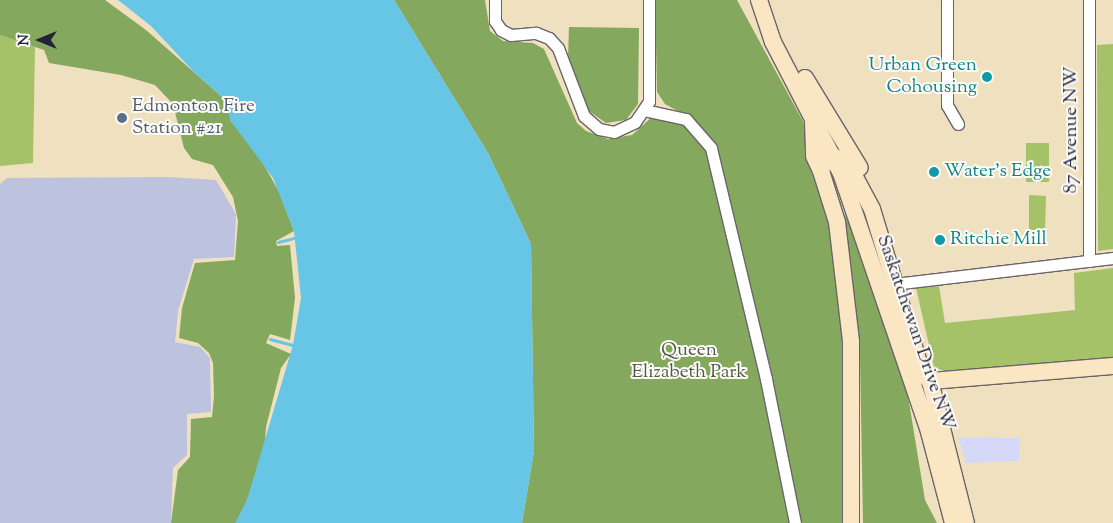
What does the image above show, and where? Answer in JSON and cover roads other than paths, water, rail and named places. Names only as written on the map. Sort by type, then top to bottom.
[{"type":"main road","name":"Saskatchewan Drive NW","points":[[759,2],[773,42],[834,157],[928,432],[953,523]]},
{"type":"main road","name":"Saskatchewan Drive NW","points":[[759,2],[866,177],[872,209],[894,284],[922,373],[930,381],[966,523]]},
{"type":"main road","points":[[811,113],[814,156],[821,171],[837,222],[852,342],[852,523]]},
{"type":"main road","name":"Saskatchewan Drive NW","points":[[834,157],[848,164],[872,209]]},
{"type":"main road","points":[[821,171],[824,162],[834,157]]},
{"type":"main road","points":[[928,432],[926,405],[930,381],[1113,366]]},
{"type":"street","points":[[495,0],[495,21],[501,30],[511,36],[536,32],[554,42],[576,102],[593,126],[606,132],[622,130],[635,122],[646,105],[649,0]]},
{"type":"street","points":[[947,0],[947,105],[958,124]]},
{"type":"street","name":"87 Avenue NW","points":[[1089,261],[1090,0]]},
{"type":"street","points":[[646,105],[686,119],[711,148],[766,379],[795,523]]},
{"type":"street","points":[[894,284],[1113,258]]},
{"type":"water","points":[[118,0],[394,0],[488,153],[531,244],[534,451],[522,523],[235,523],[247,500],[293,345],[301,298],[294,231],[273,178],[230,120],[229,103],[194,72],[151,26]]},
{"type":"waterway","points":[[278,242],[294,238]]},
{"type":"waterway","points":[[270,339],[293,345]]},
{"type":"place","name":"Urban Green Cohousing","points":[[987,77]]},
{"type":"place","name":"Edmonton Fire Station #21","points":[[122,118]]},
{"type":"place","name":"Water's Edge","points":[[934,172]]},
{"type":"place","name":"Ritchie Mill","points":[[940,240]]},
{"type":"park label","name":"Queen Elizabeth Park","points":[[689,362]]}]
